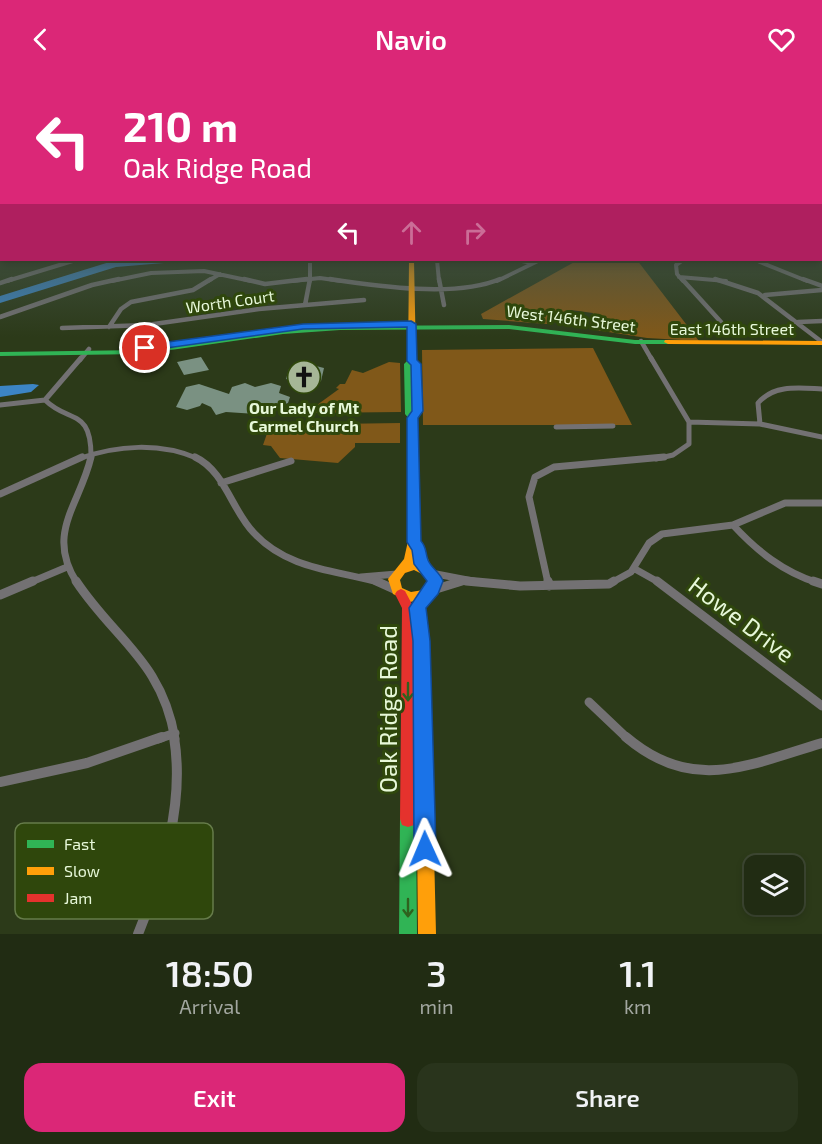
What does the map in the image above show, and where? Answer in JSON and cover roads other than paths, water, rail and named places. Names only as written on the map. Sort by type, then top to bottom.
[{"type":"street","points":[[0,283],[73,261]]},
{"type":"street","points":[[304,305],[310,279],[310,261]]},
{"type":"street","points":[[399,592],[393,582],[410,560],[414,542],[413,418],[417,411],[416,364],[412,361],[411,261]]},
{"type":"street","points":[[437,261],[444,305]]},
{"type":"street","points":[[522,261],[531,263]]},
{"type":"street","points":[[0,317],[116,279],[175,271],[220,274],[265,284],[310,279],[411,288],[440,288],[487,284],[537,261]]},
{"type":"street","points":[[682,261],[676,268],[679,277],[721,322]]},
{"type":"street","points":[[757,261],[822,288]]},
{"type":"street","points":[[109,327],[121,309],[131,302],[193,290],[220,274]]},
{"type":"street","points":[[679,277],[726,280],[765,295],[822,343]]},
{"type":"street","points":[[765,295],[822,288]]},
{"type":"street","name":"Worth Court","points":[[62,328],[147,325],[251,309],[364,300]]},
{"type":"street","points":[[798,322],[822,321]]},
{"type":"street","name":"West 146th Street","points":[[0,352],[87,351],[172,345],[303,326],[533,325],[641,341]]},
{"type":"street","points":[[549,586],[529,497],[529,488],[534,478],[548,468],[564,464],[665,458],[680,451],[689,442],[692,433],[689,422],[641,341]]},
{"type":"street","name":"East 146th Street","points":[[641,341],[693,344],[822,343]]},
{"type":"street","points":[[0,405],[27,400],[45,400],[87,351]]},
{"type":"street","points":[[760,424],[758,403],[765,394],[784,390],[822,389]]},
{"type":"street","points":[[45,400],[49,405],[72,413],[81,420],[88,434],[93,454],[62,530],[62,550],[67,567],[81,588],[140,655],[167,700],[175,733],[178,774],[172,823]]},
{"type":"street","points":[[689,422],[760,424],[822,437]]},
{"type":"street","points":[[556,427],[613,426]]},
{"type":"street","points":[[0,494],[65,463],[93,454],[136,447],[175,450],[204,462],[221,483],[244,524],[265,544],[301,563],[389,585],[399,592],[414,597],[430,592],[438,586],[464,581]]},
{"type":"street","points":[[221,483],[291,461]]},
{"type":"street","points":[[355,577],[400,571],[415,566],[464,581],[549,586],[609,584],[626,577],[634,569],[649,543],[662,534],[732,525],[752,519],[785,503],[822,503]]},
{"type":"street","points":[[732,525],[758,553],[774,565],[799,577],[822,584]]},
{"type":"street","points":[[414,542],[420,549],[420,561],[435,581],[430,592]]},
{"type":"street","points":[[0,595],[67,567]]},
{"type":"street","name":"Howe Drive","points":[[634,569],[668,587],[822,706]]},
{"type":"street","name":"Oak Ridge Road","points":[[399,592],[408,608],[408,934]]},
{"type":"street","name":"Oak Ridge Road","points":[[427,934],[422,641],[417,608],[430,592]]},
{"type":"street","points":[[589,702],[631,742],[654,758],[698,772],[722,772],[822,743]]},
{"type":"street","points":[[0,782],[87,763],[175,733]]},
{"type":"street","points":[[138,934],[144,919]]},
{"type":"water","points":[[113,261],[188,261],[116,267],[0,303],[0,296]]},
{"type":"water","points":[[39,385],[31,392],[0,397],[0,386]]},
{"type":"place","name":"Our Lady of Mt Carmel Church","points":[[304,377]]}]
